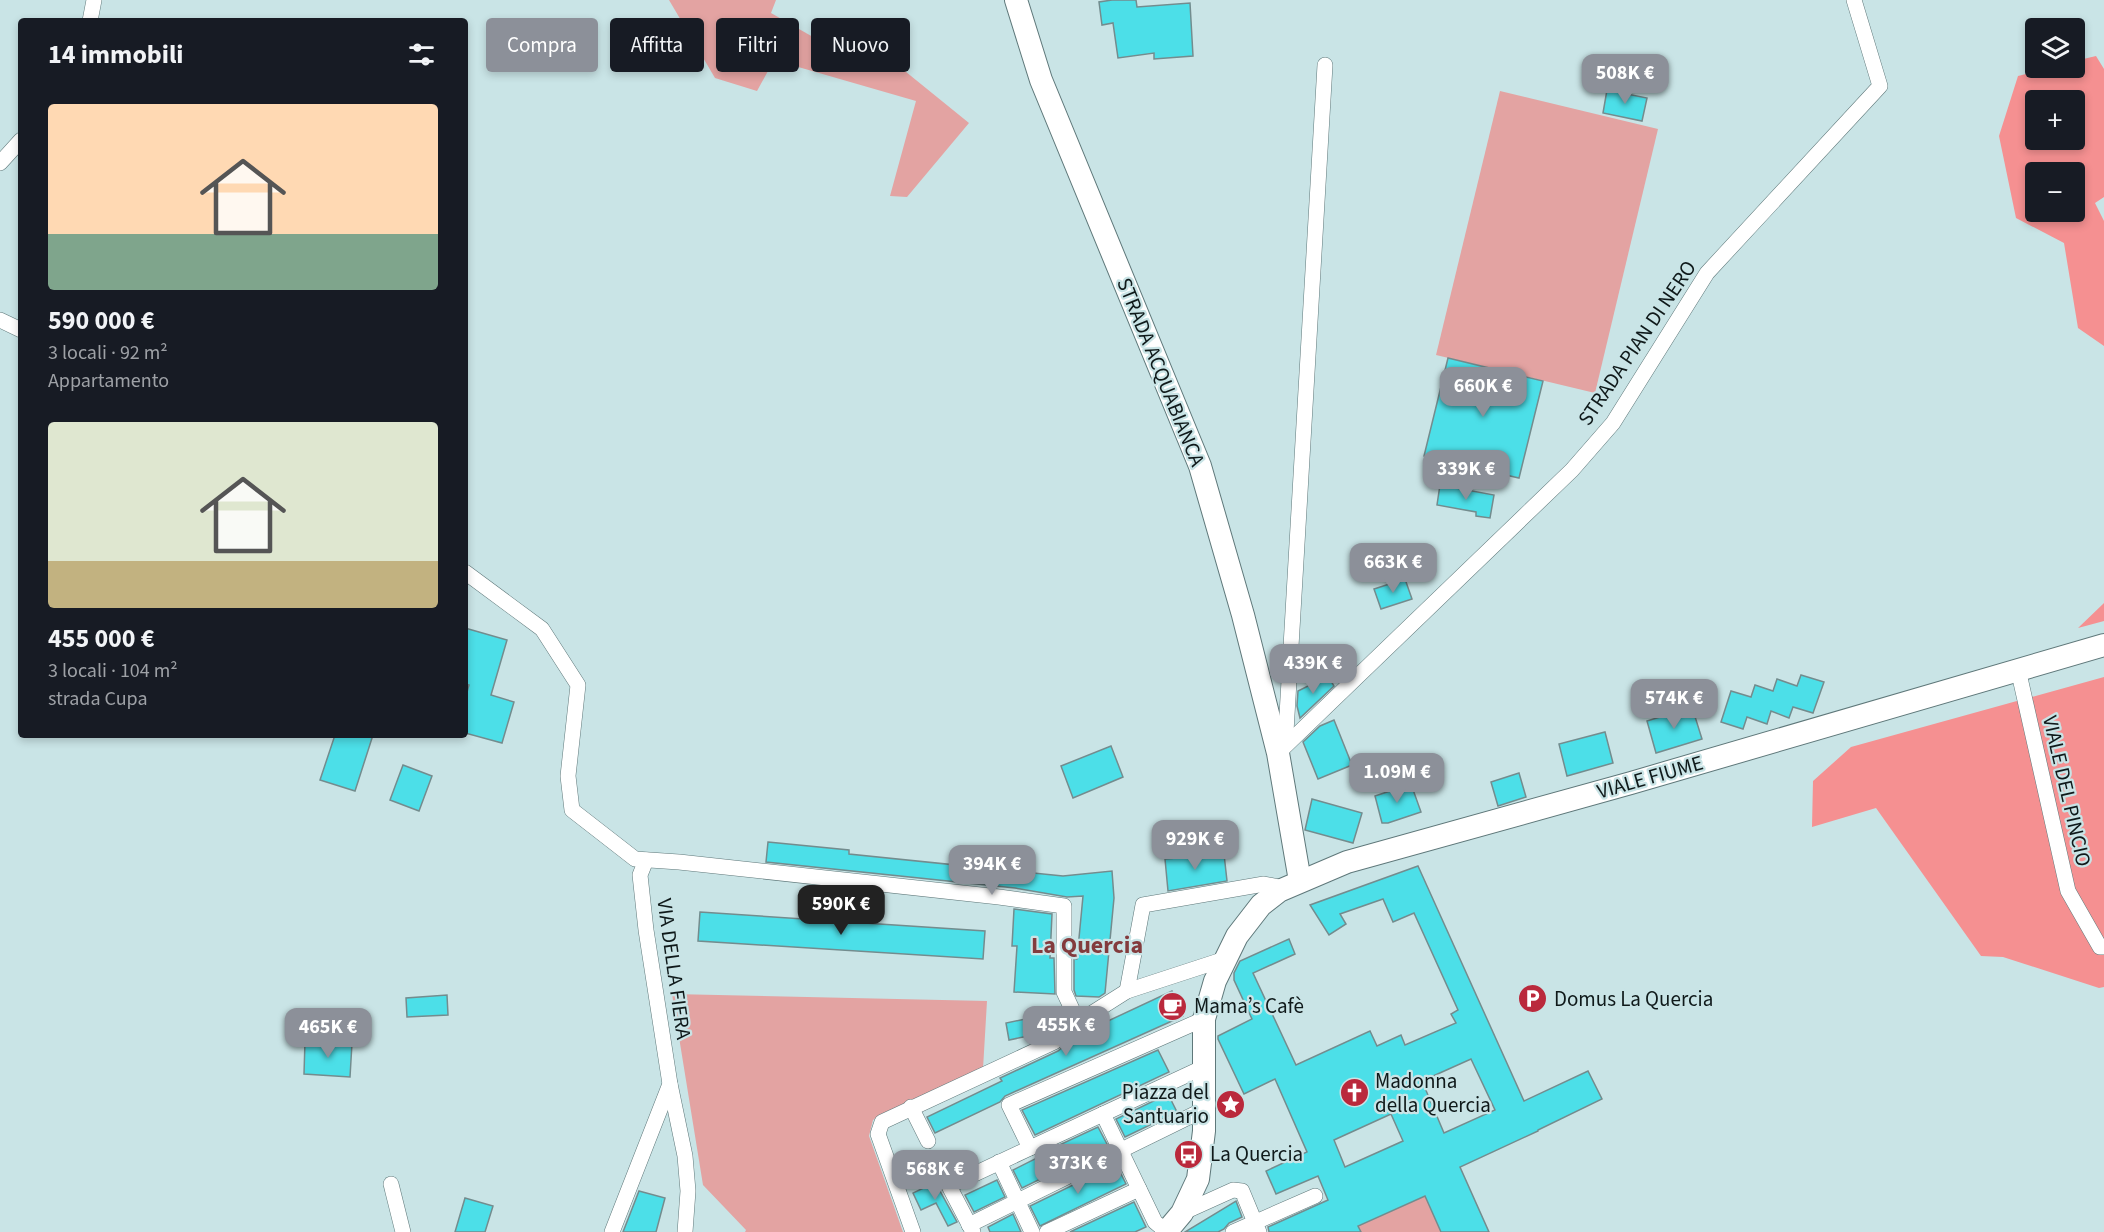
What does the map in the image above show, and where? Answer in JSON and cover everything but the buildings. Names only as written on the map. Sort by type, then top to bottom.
[{"type":"main road","name":"STRADA ACQUABIANCA","points":[[1016,0],[1041,80],[1200,466],[1243,615],[1278,753],[1292,885]]},
{"type":"main road","name":"VIALE FIUME","points":[[1167,1232],[1182,1213],[1198,1179],[1203,1150],[1205,1109],[1204,1019],[1215,981],[1225,959],[1237,936],[1260,905],[1292,885],[1347,862],[1631,783],[2104,645]]},
{"type":"street","points":[[91,18],[94,0]]},
{"type":"street","name":"STRADA PIAN DI NERO","points":[[1278,753],[1572,470],[1612,423],[1707,273],[1880,86],[1854,0]]},
{"type":"street","name":"STRADA ACQUABIANCA","points":[[1278,753],[1286,732],[1325,65]]},
{"type":"street","points":[[0,163],[18,143]]},
{"type":"street","points":[[0,320],[18,329]]},
{"type":"street","points":[[468,574],[542,629],[578,686],[568,776],[572,810],[635,860],[988,896],[1064,906],[1064,992],[1078,1022]]},
{"type":"street","name":"VIALE DEL PINCIO","points":[[2018,669],[2068,891],[2100,947],[2104,947]]},
{"type":"street","name":"VIA DELLA FIERA","points":[[646,860],[640,875],[646,930],[670,1084],[685,1156],[688,1191],[685,1232]]},
{"type":"street","points":[[1127,991],[1143,905],[1264,884],[1292,885]]},
{"type":"street","points":[[913,1232],[878,1134],[882,1122],[1053,1042],[1078,1022],[1127,991],[1225,959]]},
{"type":"street","points":[[1030,1148],[1009,1105],[1204,1019]]},
{"type":"street","points":[[1204,1067],[949,1186],[971,1228],[1018,1201],[1205,1109]]},
{"type":"street","points":[[612,1232],[670,1084]]},
{"type":"street","points":[[911,1107],[928,1141]]},
{"type":"street","points":[[1103,1114],[1155,1222],[1167,1232]]},
{"type":"street","points":[[999,1162],[1032,1232]]},
{"type":"street","points":[[392,1184],[403,1232]]},
{"type":"street","points":[[1047,1232],[1075,1226],[1139,1189]]},
{"type":"street","points":[[1182,1213],[1233,1190],[1242,1191],[1257,1227]]},
{"type":"street","points":[[1233,1232],[1257,1227],[1315,1196]]},
{"type":"shaded area","points":[[669,0],[776,0],[771,13],[780,18],[716,18],[716,72],[767,72],[757,91],[715,78],[704,59],[704,18],[680,18]]},
{"type":"shaded area","points":[[799,29],[811,36],[811,71],[799,67]]},
{"type":"shaded area","points":[[2096,56],[2104,69],[2104,197],[2095,203],[2104,221],[2104,346],[2078,328],[2064,243],[2016,218],[1999,136],[2018,76],[2025,74],[2025,78],[2085,78],[2085,59]]},
{"type":"shaded area","points":[[816,72],[906,72],[969,123],[907,197],[890,196],[916,101]]},
{"type":"shaded area","points":[[1500,91],[1658,129],[1595,393],[1436,355]]},
{"type":"shaded area","points":[[2103,604],[2104,621],[2078,628]]},
{"type":"shaded area","points":[[2104,677],[2104,987],[2099,988],[2003,957],[1981,956],[1876,808],[1812,827],[1813,781],[1851,747]]},
{"type":"shaded area","points":[[672,994],[987,1001],[983,1069],[879,1115],[873,1120],[869,1136],[903,1232],[745,1232],[746,1230],[703,1185]]},
{"type":"shaded area","points":[[1425,1196],[1441,1232],[1361,1232],[1358,1226]]},
{"type":"place","name":"Domus La Quercia","points":[[1533,999]]},
{"type":"place","name":"Mama’s Cafè","points":[[1173,1006]]},
{"type":"place","name":"Madonna della Quercia","points":[[1354,1093]]},
{"type":"place","name":"Piazza del Santuario","points":[[1230,1104]]},
{"type":"place","name":"La Quercia","points":[[1189,1154]]},
{"type":"district","name":"La Quercia","points":[[1087,945]]}]
